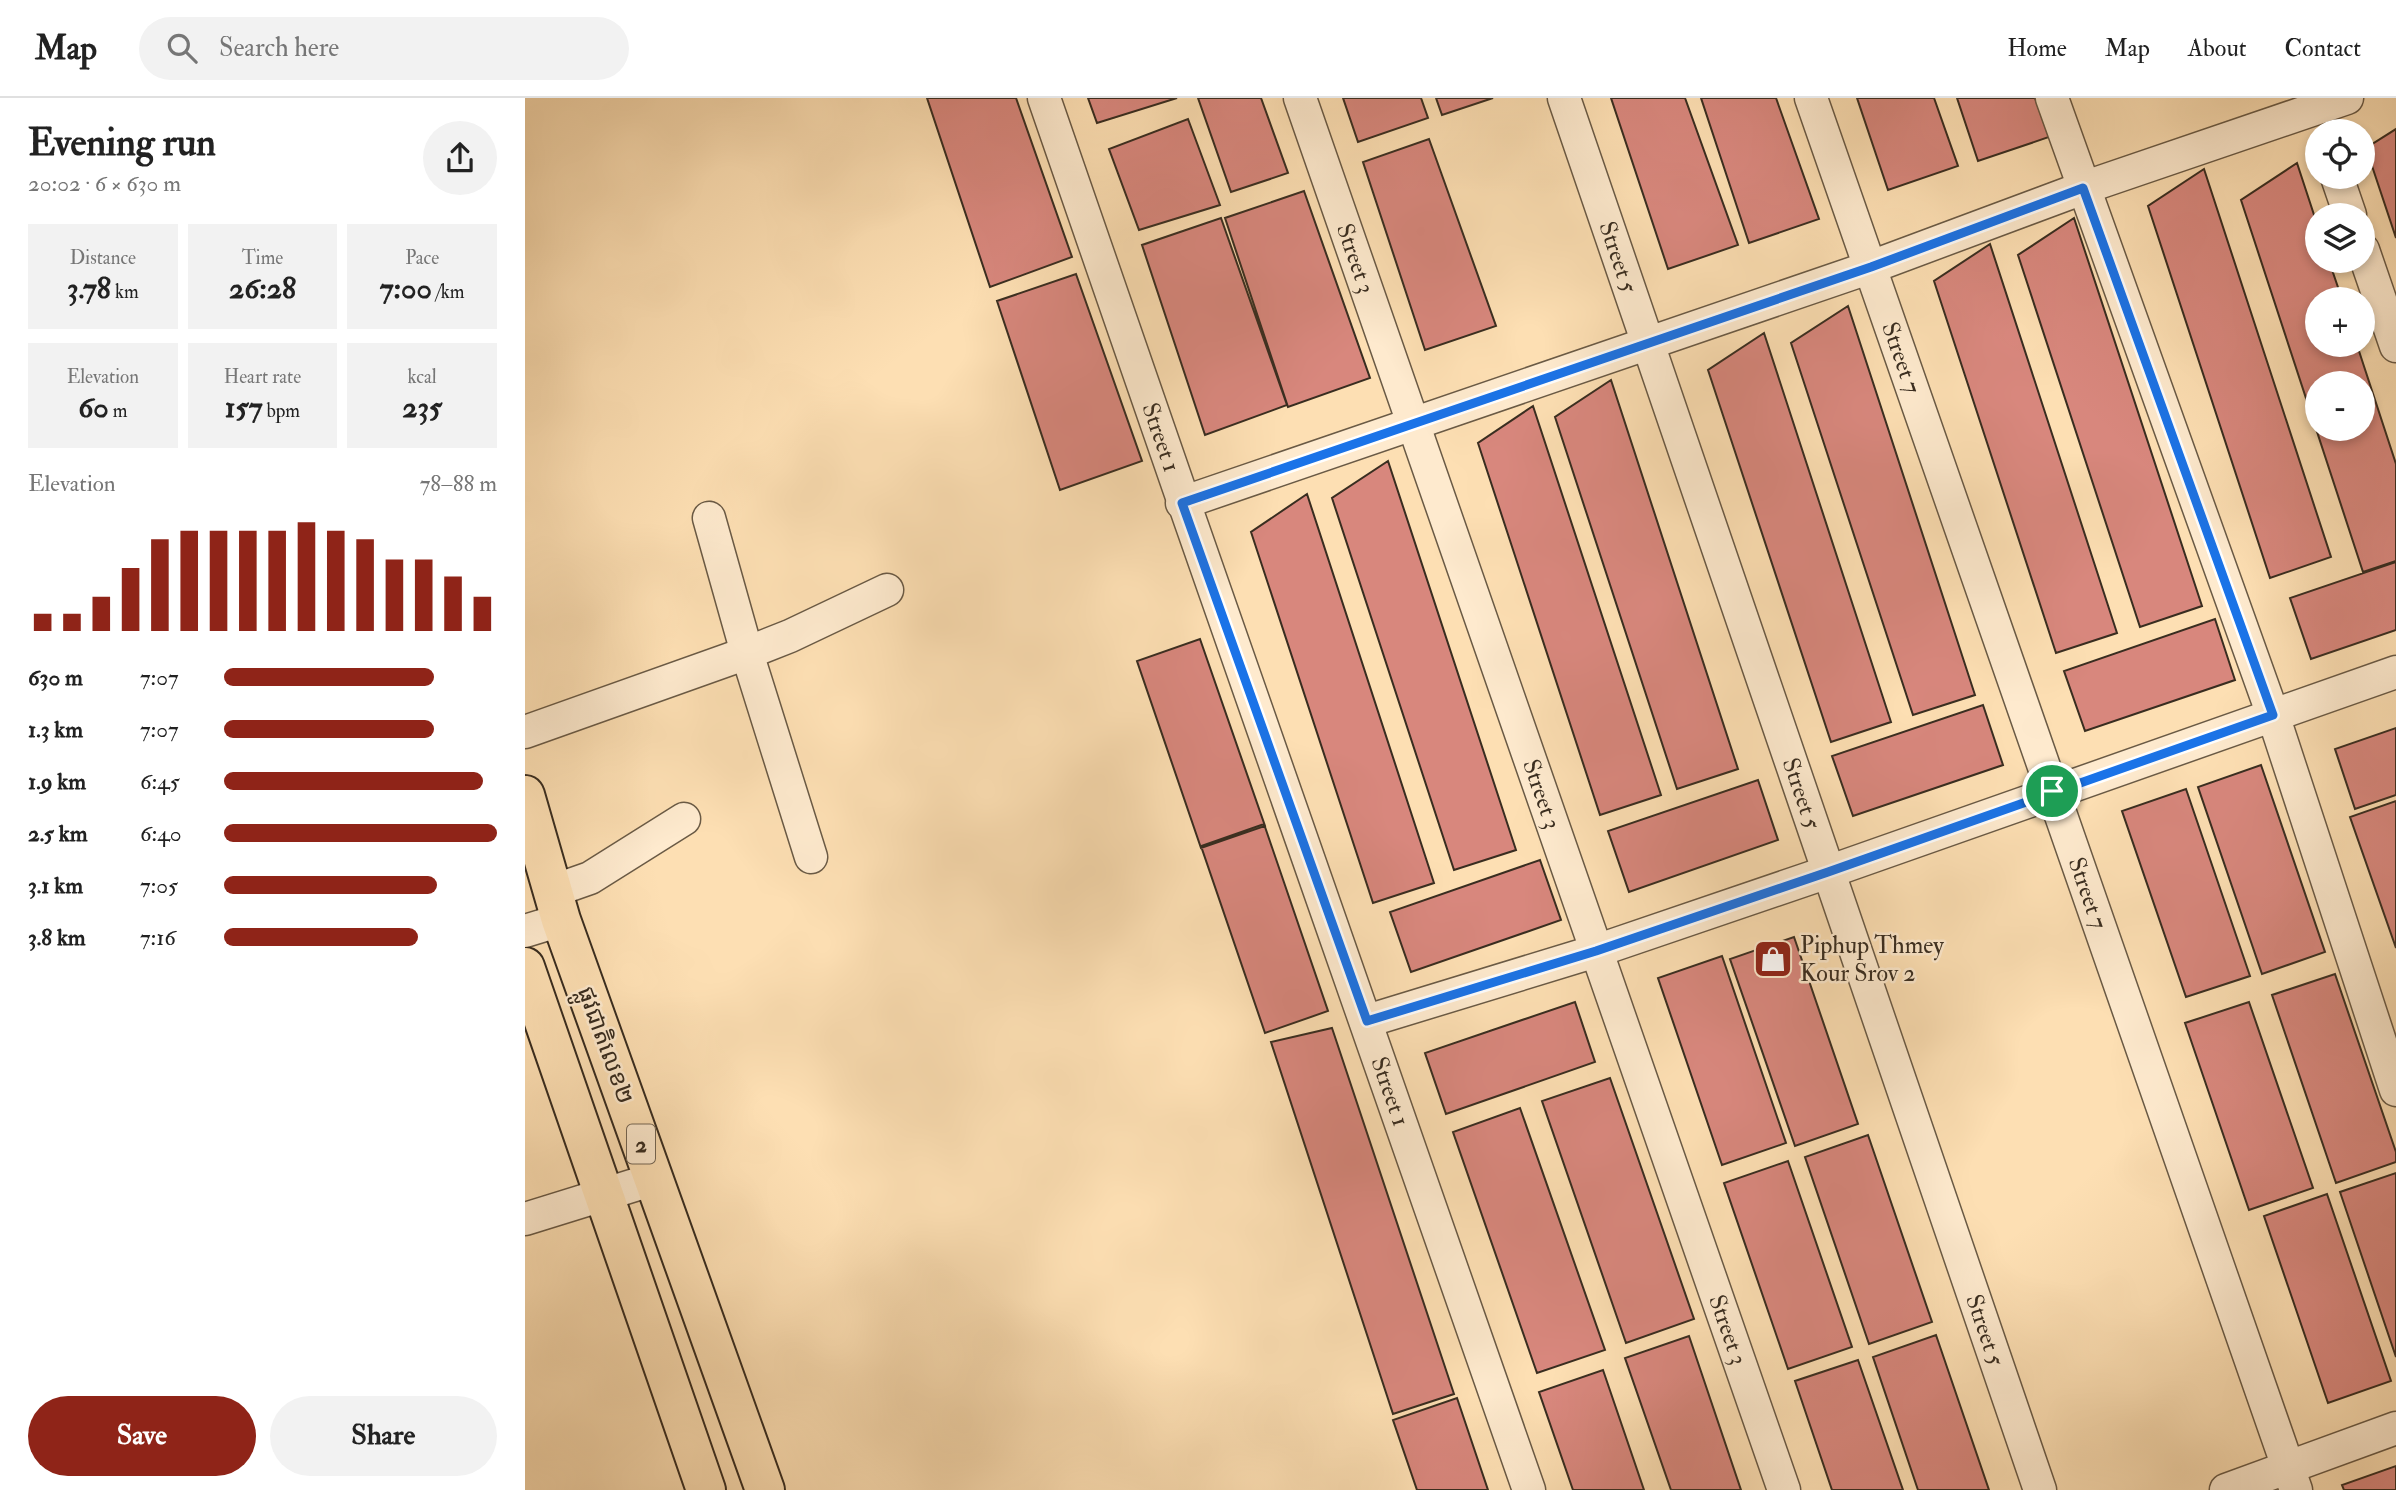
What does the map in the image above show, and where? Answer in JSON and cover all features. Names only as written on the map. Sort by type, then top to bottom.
[{"type":"highway","name":"ផ្លូវជាតិលេខ២","points":[[525,795],[557,906],[765,1490]]},
{"type":"highway","name":"ផ្លូវជាតិលេខ២","points":[[525,967],[706,1490]]},
{"type":"street","name":"Street 1","points":[[1044,98],[1182,503],[1367,1021],[1529,1490]]},
{"type":"street","name":"Street 3","points":[[1300,98],[1784,1490]]},
{"type":"street","name":"Street 5","points":[[1564,98],[2040,1490]]},
{"type":"street","name":"Street 7","points":[[1811,98],[2292,1479]]},
{"type":"street","points":[[2052,98],[2273,715],[2396,1090]]},
{"type":"street","points":[[1182,503],[1871,267],[2083,188],[2315,113],[2347,98]]},
{"type":"street","points":[[2371,273],[2396,346]]},
{"type":"street","points":[[709,518],[747,653],[811,857]]},
{"type":"street","points":[[525,732],[747,653],[790,636],[887,590]]},
{"type":"street","points":[[1367,1021],[1596,951],[2396,672]]},
{"type":"street","points":[[525,931],[590,878],[684,819]]},
{"type":"street","points":[[525,1220],[653,1179]]},
{"type":"street","points":[[2226,1490],[2292,1479],[2396,1428]]},
{"type":"building","points":[[927,98],[1016,98],[1072,257],[990,287]]},
{"type":"building","points":[[1088,98],[1177,98],[1097,123]]},
{"type":"building","points":[[1198,98],[1261,98],[1288,173],[1231,192]]},
{"type":"building","points":[[1343,98],[1421,98],[1428,118],[1358,142]]},
{"type":"building","points":[[1436,98],[1493,98],[1442,115]]},
{"type":"building","points":[[1611,98],[1685,98],[1738,245],[1668,269]]},
{"type":"building","points":[[1701,98],[1776,98],[1819,219],[1749,243]]},
{"type":"building","points":[[1857,98],[1934,98],[1958,166],[1888,190]]},
{"type":"building","points":[[1957,98],[2035,98],[2049,137],[1978,161]]},
{"type":"building","points":[[1188,119],[1220,205],[1139,230],[1109,149]]},
{"type":"building","points":[[2396,129],[2396,238],[2375,175],[2375,142]]},
{"type":"building","points":[[1429,139],[1496,326],[1425,350],[1363,162]]},
{"type":"building","points":[[2297,163],[2310,203],[2305,203],[2305,273],[2333,273],[2338,287],[2305,287],[2305,357],[2361,357],[2366,371],[2305,371],[2305,395],[2241,200]]},
{"type":"building","points":[[2204,169],[2331,557],[2270,578],[2148,206]]},
{"type":"building","points":[[1304,191],[1370,378],[1288,407],[1225,218]]},
{"type":"building","points":[[1221,218],[1287,405],[1205,435],[1142,245]]},
{"type":"building","points":[[2074,218],[2202,606],[2140,627],[2018,255]]},
{"type":"building","points":[[1990,244],[2117,633],[2056,653],[1934,281]]},
{"type":"building","points":[[1076,274],[1142,461],[1060,490],[997,301]]},
{"type":"building","points":[[1848,306],[1975,695],[1913,715],[1791,343]]},
{"type":"building","points":[[1764,333],[1891,722],[1831,742],[1708,370]]},
{"type":"building","points":[[1611,380],[1738,769],[1677,789],[1555,417]]},
{"type":"building","points":[[2375,400],[2396,464],[2396,561],[2363,572],[2320,441],[2375,441]]},
{"type":"building","points":[[1533,406],[1661,795],[1600,815],[1478,443]]},
{"type":"building","points":[[1388,461],[1516,850],[1454,870],[1332,498]]},
{"type":"building","points":[[1307,494],[1434,883],[1373,903],[1251,532]]},
{"type":"building","points":[[2396,562],[2396,630],[2311,659],[2290,598]]},
{"type":"building","points":[[2215,619],[2235,680],[2085,731],[2064,671]]},
{"type":"building","points":[[1200,639],[1265,826],[1201,848],[1137,661]]},
{"type":"building","points":[[1983,705],[2003,765],[1853,816],[1832,756]]},
{"type":"building","points":[[2396,728],[2396,795],[2355,809],[2335,749]]},
{"type":"building","points":[[2261,765],[2325,952],[2262,974],[2198,787]]},
{"type":"building","points":[[1758,780],[1778,840],[1629,892],[1608,831]]},
{"type":"building","points":[[2186,789],[2250,976],[2186,997],[2122,811]]},
{"type":"building","points":[[2396,801],[2396,948],[2350,817]]},
{"type":"building","points":[[1264,824],[1328,1011],[1265,1033],[1201,846]]},
{"type":"building","points":[[1540,860],[1561,920],[1411,972],[1390,912]]},
{"type":"building","points":[[1794,937],[1858,1124],[1795,1146],[1730,959]]},
{"type":"building","points":[[1722,956],[1786,1143],[1722,1165],[1658,978]]},
{"type":"building","points":[[2335,974],[2396,1152],[2396,1162],[2336,1183],[2272,995]]},
{"type":"building","points":[[1575,1002],[1595,1062],[1446,1114],[1425,1053]]},
{"type":"building","points":[[2249,1002],[2313,1188],[2249,1210],[2185,1023]]},
{"type":"building","points":[[1332,1028],[1454,1394],[1393,1414],[1271,1042]]},
{"type":"building","points":[[1610,1078],[1694,1319],[1626,1343],[1542,1101]]},
{"type":"building","points":[[1520,1108],[1605,1350],[1537,1373],[1453,1132]]},
{"type":"building","points":[[1868,1135],[1932,1322],[1869,1344],[1805,1157]]},
{"type":"building","points":[[1788,1161],[1852,1347],[1788,1369],[1724,1183]]},
{"type":"building","points":[[2396,1173],[2396,1357],[2340,1192]]},
{"type":"building","points":[[2327,1194],[2391,1381],[2328,1403],[2264,1216]]},
{"type":"building","points":[[1936,1335],[1989,1490],[1918,1490],[1873,1357]]},
{"type":"building","points":[[1689,1336],[1741,1490],[1671,1490],[1625,1358]]},
{"type":"building","points":[[1858,1360],[1903,1490],[1832,1490],[1795,1381]]},
{"type":"building","points":[[1603,1370],[1644,1490],[1573,1490],[1539,1392]]},
{"type":"building","points":[[1457,1398],[1488,1490],[1417,1490],[1393,1420]]},
{"type":"building","points":[[2396,1466],[2396,1490],[2344,1490],[2342,1485]]},
{"type":"place","name":"Piphup Thmey Kour Srov 2","points":[[1773,959]]},
{"type":"route","points":[[2083,188],[2273,715],[2052,791],[1828,872],[1596,951],[1367,1021],[1182,503],[1871,267],[2083,188]]}]
